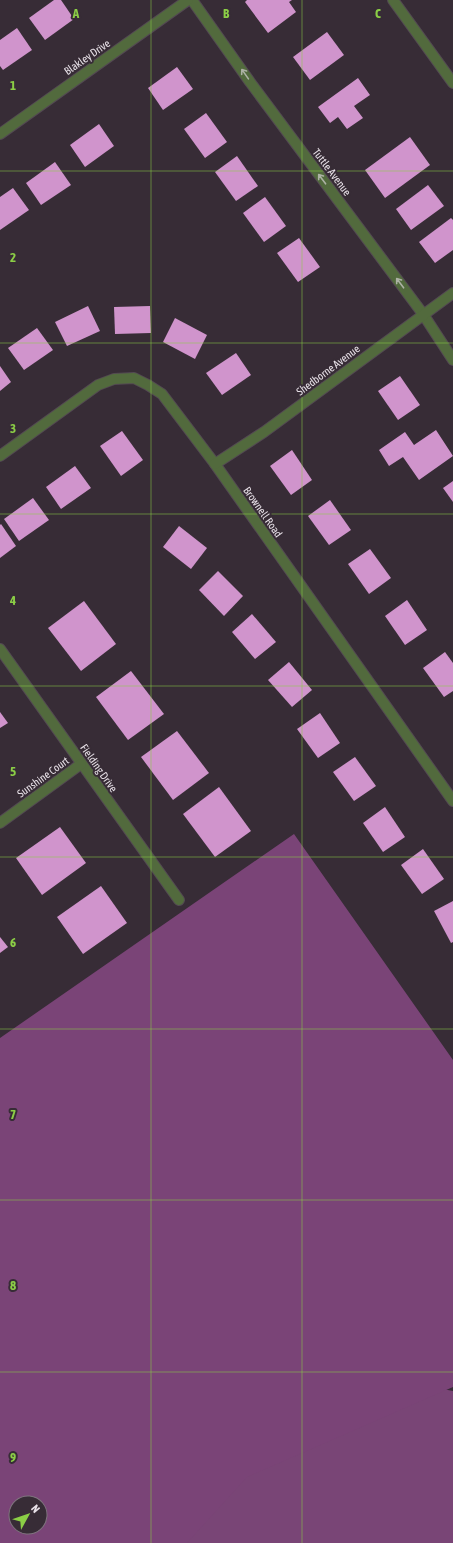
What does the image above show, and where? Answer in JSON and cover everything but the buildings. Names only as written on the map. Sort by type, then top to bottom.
[{"type":"street","name":"Blakley Drive","points":[[0,134],[188,0]]},
{"type":"street","name":"Tuttle Avenue","points":[[192,0],[250,82],[423,314],[453,360]]},
{"type":"street","points":[[393,0],[453,83]]},
{"type":"street","name":"Shedborne Avenue","points":[[215,464],[264,432],[453,293]]},
{"type":"street","name":"Brownell Road","points":[[0,456],[98,385],[114,379],[134,378],[162,394],[215,464],[453,801]]},
{"type":"street","name":"Fielding Drive","points":[[0,649],[179,900]]},
{"type":"street","name":"Sunshine Court","points":[[0,823],[81,764]]},
{"type":"shaded area","points":[[294,834],[453,1060],[453,1387],[247,1477],[187,1543],[0,1543],[0,1038]]},
{"type":"shaded area","points":[[397,1380],[453,1391],[453,1543],[153,1543],[234,1447]]}]
